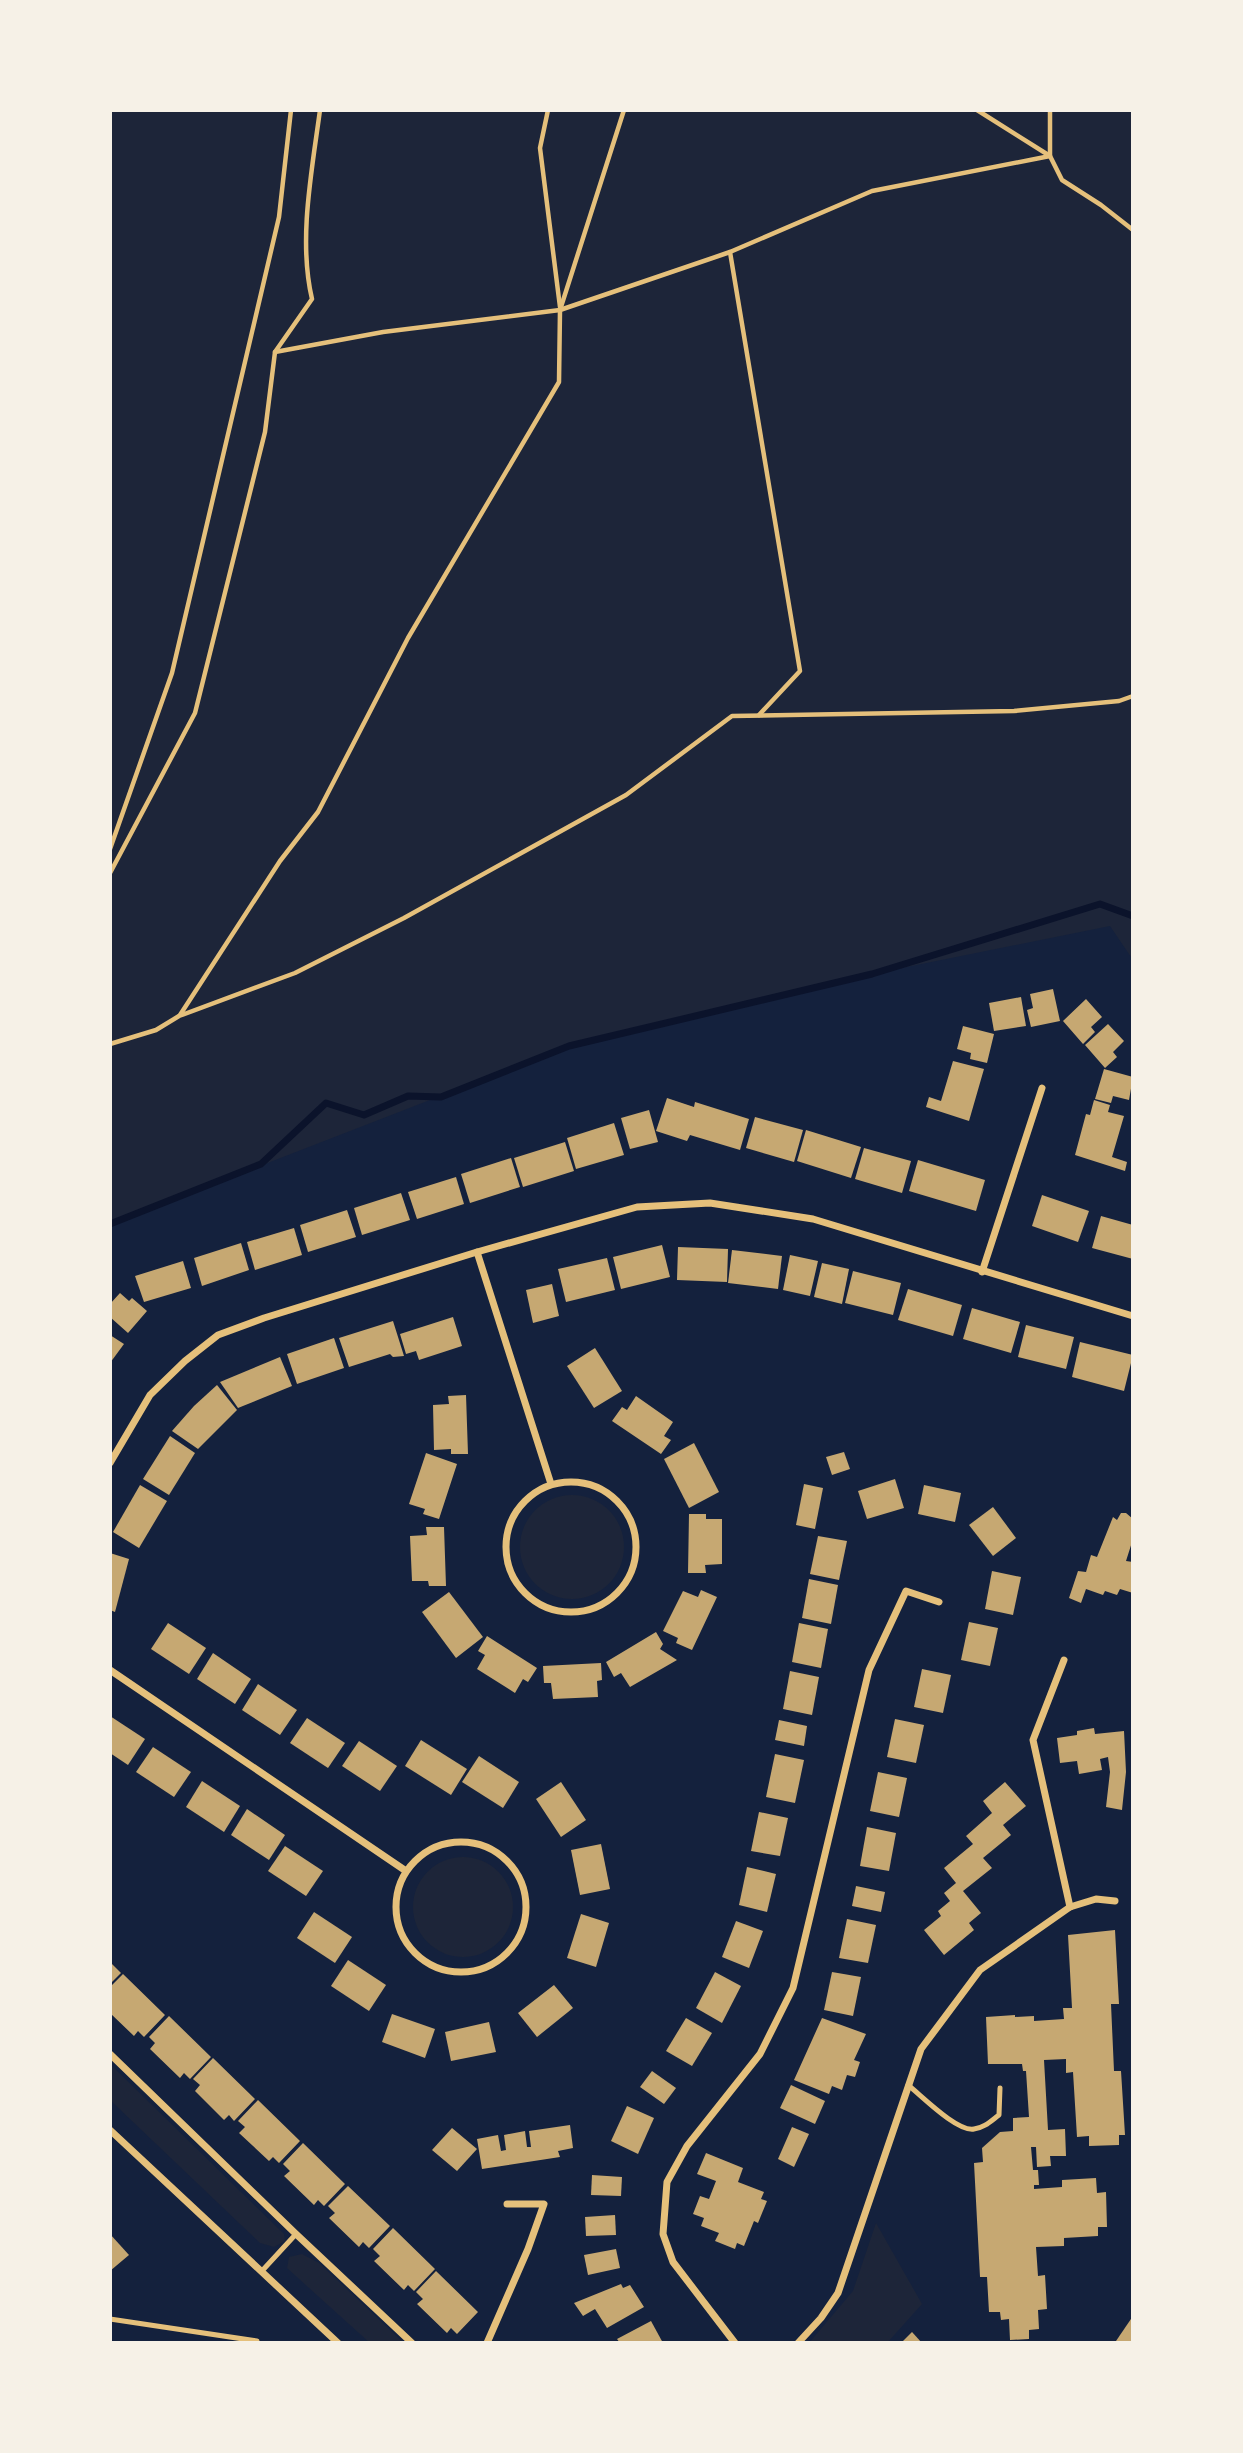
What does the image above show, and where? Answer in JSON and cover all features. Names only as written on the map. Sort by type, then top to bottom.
[{"type":"street","points":[[982,1272],[1042,1088]]},
{"type":"street","points":[[110,1463],[150,1395],[218,1335],[264,1318],[477,1252],[637,1207],[710,1203],[813,1219],[1133,1316]]},
{"type":"street","points":[[477,1252],[551,1484]]},
{"type":"street","points":[[573,1481],[604,1491],[617,1501],[634,1529],[635,1553],[629,1577],[620,1590],[593,1608],[576,1612],[544,1607],[519,1587],[511,1572],[506,1556],[509,1524],[528,1497],[551,1484],[573,1481]]},
{"type":"street","points":[[736,2343],[673,2262],[663,2234],[667,2182],[687,2146],[760,2054],[793,1988],[869,1670],[906,1591],[939,1602]]},
{"type":"street","points":[[1064,1660],[1033,1740],[1070,1907]]},
{"type":"street","points":[[110,1670],[406,1871]]},
{"type":"street","points":[[446,1843],[479,1844],[494,1850],[518,1873],[527,1904],[521,1936],[512,1950],[485,1969],[469,1973],[452,1972],[429,1964],[410,1949],[397,1919],[396,1902],[406,1871],[431,1849],[446,1843]]},
{"type":"street","points":[[800,2340],[821,2318],[838,2293],[921,2049],[980,1970],[1070,1907],[1096,1899],[1115,1901]]},
{"type":"street","points":[[110,2054],[412,2343]]},
{"type":"street","points":[[110,2130],[338,2343]]},
{"type":"street","points":[[487,2343],[528,2249],[544,2204],[508,2204]]},
{"type":"lane","points":[[908,2085],[958,2126],[972,2130],[987,2125],[999,2115],[1000,2088]]},
{"type":"lane","points":[[261,2272],[296,2234]]},
{"type":"lane","points":[[110,2319],[257,2341]]},
{"type":"path","points":[[110,849],[172,673],[279,218],[291,110]]},
{"type":"path","points":[[110,873],[195,713],[265,432],[275,352],[312,299],[306,275],[310,186],[320,110]]},
{"type":"path","points":[[179,1016],[280,861],[318,812],[408,638],[559,382],[560,310],[540,148],[548,110]]},
{"type":"path","points":[[560,310],[624,110]]},
{"type":"path","points":[[977,110],[1050,156]]},
{"type":"path","points":[[1050,110],[1050,156],[1062,180],[1133,230]]},
{"type":"path","points":[[275,352],[383,332],[560,310],[730,252],[872,191],[1050,156]]},
{"type":"path","points":[[730,252],[800,671],[758,715]]},
{"type":"path","points":[[110,1044],[156,1030],[179,1016],[295,973],[404,918],[626,795],[732,716],[1014,710],[1119,701],[1133,696]]},
{"type":"shaded area","points":[[110,110],[1133,110],[1133,960],[1110,926],[872,974],[569,1046],[110,1224]]},
{"type":"shaded area","points":[[572,1495],[592,1499],[609,1510],[620,1527],[624,1547],[620,1567],[609,1584],[592,1595],[572,1599],[552,1595],[535,1584],[524,1567],[520,1547],[524,1527],[535,1510],[552,1499]]},
{"type":"shaded area","points":[[463,1857],[482,1860],[499,1871],[510,1888],[513,1907],[510,1926],[499,1943],[482,1954],[463,1957],[444,1954],[427,1943],[416,1926],[413,1907],[416,1888],[427,1871],[444,1860]]},
{"type":"shaded area","points":[[110,2064],[284,2234],[285,2241],[274,2247],[260,2243],[110,2100]]},
{"type":"shaded area","points":[[876,2223],[922,2304],[887,2343],[809,2343],[853,2291]]},
{"type":"shaded area","points":[[302,2254],[319,2263],[404,2343],[370,2343],[287,2268],[289,2257]]},
{"type":"building","points":[[1053,989],[1060,1021],[1031,1027],[1027,1010],[1033,1008],[1030,994]]},
{"type":"building","points":[[1021,997],[1026,1026],[994,1031],[989,1003]]},
{"type":"building","points":[[1086,999],[1102,1017],[1091,1027],[1095,1032],[1083,1044],[1063,1021]]},
{"type":"building","points":[[1108,1024],[1124,1041],[1113,1052],[1117,1057],[1105,1068],[1085,1045]]},
{"type":"building","points":[[963,1026],[994,1034],[987,1063],[970,1059],[971,1053],[957,1049]]},
{"type":"building","points":[[953,1061],[984,1069],[969,1121],[926,1107],[929,1097],[941,1101]]},
{"type":"building","points":[[1104,1069],[1133,1077],[1129,1100],[1113,1096],[1111,1103],[1095,1099]]},
{"type":"building","points":[[667,1098],[694,1107],[695,1102],[749,1119],[740,1150],[690,1135],[687,1141],[656,1131]]},
{"type":"building","points":[[1094,1100],[1110,1105],[1108,1112],[1124,1116],[1112,1157],[1127,1162],[1125,1171],[1075,1155],[1086,1114],[1090,1115]]},
{"type":"building","points":[[649,1110],[658,1142],[630,1149],[621,1118]]},
{"type":"building","points":[[755,1117],[803,1130],[794,1162],[746,1148]]},
{"type":"building","points":[[614,1123],[624,1155],[576,1169],[567,1138]]},
{"type":"building","points":[[806,1130],[861,1147],[851,1178],[797,1161]]},
{"type":"building","points":[[565,1142],[574,1171],[523,1187],[514,1158]]},
{"type":"building","points":[[864,1148],[911,1161],[902,1193],[855,1179]]},
{"type":"building","points":[[511,1158],[520,1187],[470,1203],[461,1174]]},
{"type":"building","points":[[918,1160],[985,1180],[976,1211],[909,1191]]},
{"type":"building","points":[[456,1177],[464,1204],[417,1219],[408,1192]]},
{"type":"building","points":[[401,1193],[410,1220],[362,1235],[354,1208]]},
{"type":"building","points":[[1042,1195],[1089,1211],[1078,1242],[1032,1226]]},
{"type":"building","points":[[347,1210],[356,1237],[308,1252],[300,1225]]},
{"type":"building","points":[[1101,1216],[1133,1225],[1133,1259],[1092,1248]]},
{"type":"building","points":[[294,1228],[302,1255],[255,1270],[247,1242]]},
{"type":"building","points":[[241,1243],[249,1270],[202,1286],[194,1258]]},
{"type":"building","points":[[662,1245],[670,1277],[621,1289],[613,1257]]},
{"type":"building","points":[[678,1247],[728,1249],[727,1282],[677,1280]]},
{"type":"building","points":[[732,1250],[782,1256],[778,1289],[728,1283]]},
{"type":"building","points":[[790,1255],[818,1261],[810,1296],[783,1290]]},
{"type":"building","points":[[607,1258],[615,1290],[566,1302],[558,1269]]},
{"type":"building","points":[[183,1261],[191,1288],[144,1302],[135,1276]]},
{"type":"building","points":[[822,1263],[849,1269],[842,1304],[814,1297]]},
{"type":"building","points":[[853,1271],[901,1283],[893,1315],[845,1303]]},
{"type":"building","points":[[552,1284],[559,1316],[533,1323],[526,1290]]},
{"type":"building","points":[[908,1289],[962,1305],[953,1336],[898,1320]]},
{"type":"building","points":[[120,1293],[129,1301],[132,1298],[147,1311],[128,1333],[110,1317],[110,1304]]},
{"type":"building","points":[[972,1308],[1020,1322],[1011,1353],[963,1339]]},
{"type":"building","points":[[453,1317],[462,1346],[419,1360],[416,1351],[406,1354],[400,1334]]},
{"type":"building","points":[[393,1321],[404,1356],[393,1357],[390,1354],[349,1367],[339,1338]]},
{"type":"building","points":[[1026,1325],[1074,1337],[1066,1369],[1018,1357]]},
{"type":"building","points":[[110,1335],[124,1344],[110,1363]]},
{"type":"building","points":[[334,1338],[344,1368],[297,1384],[287,1354]]},
{"type":"building","points":[[1080,1342],[1133,1355],[1124,1391],[1072,1377]]},
{"type":"building","points":[[595,1348],[622,1391],[594,1408],[567,1366]]},
{"type":"building","points":[[280,1357],[292,1386],[238,1408],[220,1382]]},
{"type":"building","points":[[217,1385],[237,1410],[198,1449],[172,1431]]},
{"type":"building","points":[[466,1395],[468,1454],[451,1454],[451,1449],[434,1450],[433,1405],[449,1404],[448,1396]]},
{"type":"building","points":[[636,1396],[673,1422],[664,1436],[671,1440],[661,1454],[612,1421],[622,1407],[627,1410]]},
{"type":"building","points":[[170,1436],[195,1453],[169,1495],[143,1479]]},
{"type":"building","points":[[694,1443],[719,1492],[689,1508],[664,1459]]},
{"type":"building","points":[[844,1452],[850,1469],[832,1475],[826,1457]]},
{"type":"building","points":[[426,1453],[457,1464],[439,1519],[423,1514],[425,1509],[409,1504]]},
{"type":"building","points":[[895,1479],[904,1508],[867,1519],[858,1491]]},
{"type":"building","points":[[804,1484],[823,1488],[815,1529],[796,1525]]},
{"type":"building","points":[[140,1485],[167,1501],[139,1548],[113,1532]]},
{"type":"building","points":[[924,1485],[961,1493],[955,1522],[918,1514]]},
{"type":"building","points":[[993,1507],[1016,1538],[993,1556],[969,1525]]},
{"type":"building","points":[[1121,1513],[1126,1513],[1133,1519],[1133,1539],[1126,1561],[1133,1562],[1133,1593],[1120,1589],[1117,1595],[1105,1591],[1103,1595],[1086,1589],[1081,1603],[1069,1598],[1078,1571],[1086,1572],[1091,1555],[1097,1557],[1113,1517],[1117,1520]]},
{"type":"building","points":[[689,1514],[706,1514],[706,1519],[722,1519],[722,1564],[705,1565],[706,1573],[688,1573]]},
{"type":"building","points":[[426,1527],[444,1527],[446,1586],[429,1586],[428,1581],[412,1581],[410,1536],[427,1535]]},
{"type":"building","points":[[818,1536],[847,1541],[839,1580],[810,1574]]},
{"type":"building","points":[[110,1553],[129,1559],[115,1612],[110,1610]]},
{"type":"building","points":[[992,1571],[1021,1577],[1013,1615],[985,1609]]},
{"type":"building","points":[[809,1579],[838,1585],[831,1624],[802,1618]]},
{"type":"building","points":[[701,1590],[717,1597],[692,1650],[676,1643],[678,1638],[663,1631],[683,1591],[698,1597]]},
{"type":"building","points":[[449,1592],[483,1637],[456,1658],[422,1612]]},
{"type":"building","points":[[969,1622],[998,1628],[990,1666],[961,1660]]},
{"type":"building","points":[[168,1623],[206,1648],[189,1674],[151,1649]]},
{"type":"building","points":[[799,1623],[828,1629],[821,1668],[792,1662]]},
{"type":"building","points":[[656,1632],[663,1644],[660,1649],[677,1660],[630,1687],[621,1673],[614,1677],[606,1662]]},
{"type":"building","points":[[487,1636],[537,1668],[528,1682],[523,1679],[515,1693],[477,1669],[485,1655],[478,1651]]},
{"type":"building","points":[[213,1653],[251,1679],[235,1704],[197,1679]]},
{"type":"building","points":[[601,1663],[602,1680],[597,1681],[598,1697],[553,1699],[551,1683],[544,1683],[543,1666]]},
{"type":"building","points":[[922,1669],[951,1675],[943,1713],[914,1707]]},
{"type":"building","points":[[790,1671],[819,1677],[812,1715],[783,1709]]},
{"type":"building","points":[[258,1684],[297,1710],[280,1735],[242,1710]]},
{"type":"building","points":[[110,1716],[145,1739],[128,1765],[110,1753]]},
{"type":"building","points":[[307,1718],[345,1743],[328,1768],[290,1743]]},
{"type":"building","points":[[895,1719],[924,1725],[916,1763],[887,1757]]},
{"type":"building","points":[[779,1720],[807,1726],[804,1746],[775,1740]]},
{"type":"building","points":[[1094,1728],[1095,1734],[1124,1731],[1126,1772],[1122,1810],[1106,1807],[1110,1772],[1108,1757],[1100,1759],[1102,1770],[1079,1774],[1077,1761],[1060,1763],[1057,1738],[1077,1735],[1077,1731]]},
{"type":"building","points":[[421,1740],[467,1769],[451,1795],[405,1766]]},
{"type":"building","points":[[359,1741],[397,1766],[380,1791],[342,1766]]},
{"type":"building","points":[[153,1747],[191,1772],[174,1797],[136,1772]]},
{"type":"building","points":[[775,1754],[804,1760],[795,1803],[766,1797]]},
{"type":"building","points":[[479,1756],[519,1782],[503,1808],[462,1782]]},
{"type":"building","points":[[878,1772],[907,1778],[899,1817],[870,1811]]},
{"type":"building","points":[[202,1781],[240,1806],[224,1832],[186,1807]]},
{"type":"building","points":[[561,1782],[586,1820],[561,1837],[536,1799]]},
{"type":"building","points":[[1005,1782],[1026,1806],[1003,1825],[1011,1835],[983,1858],[992,1868],[963,1891],[981,1913],[969,1923],[974,1930],[944,1955],[924,1930],[941,1916],[938,1911],[950,1901],[944,1893],[956,1883],[944,1868],[973,1844],[966,1836],[992,1813],[983,1801]]},
{"type":"building","points":[[247,1809],[285,1835],[269,1860],[231,1835]]},
{"type":"building","points":[[759,1812],[788,1818],[780,1856],[751,1851]]},
{"type":"building","points":[[867,1827],[896,1833],[889,1871],[860,1866]]},
{"type":"building","points":[[601,1844],[610,1889],[580,1895],[571,1850]]},
{"type":"building","points":[[285,1846],[323,1871],[306,1896],[268,1871]]},
{"type":"building","points":[[747,1867],[776,1874],[767,1912],[739,1905]]},
{"type":"building","points":[[856,1886],[885,1892],[881,1912],[852,1906]]},
{"type":"building","points":[[314,1912],[352,1937],[335,1963],[297,1938]]},
{"type":"building","points":[[581,1914],[609,1923],[596,1967],[567,1958]]},
{"type":"building","points":[[847,1919],[876,1925],[868,1963],[839,1958]]},
{"type":"building","points":[[736,1921],[763,1931],[749,1968],[722,1957]]},
{"type":"building","points":[[1115,1930],[1119,2004],[1111,2004],[1114,2071],[1121,2071],[1125,2135],[1119,2135],[1119,2145],[1089,2146],[1089,2136],[1077,2137],[1073,2072],[1066,2073],[1066,2059],[1044,2060],[1048,2130],[1065,2129],[1066,2156],[1050,2156],[1051,2166],[1037,2167],[1036,2147],[1031,2147],[1033,2170],[1038,2170],[1039,2185],[1034,2185],[1034,2189],[1062,2187],[1062,2180],[1096,2178],[1097,2193],[1106,2192],[1107,2227],[1098,2227],[1098,2236],[1064,2238],[1064,2246],[1036,2247],[1038,2276],[1045,2275],[1047,2309],[1038,2310],[1039,2329],[1029,2330],[1029,2339],[1010,2340],[1009,2319],[1001,2320],[1000,2312],[989,2312],[987,2277],[980,2277],[974,2163],[983,2162],[982,2148],[1000,2132],[1013,2131],[1013,2118],[1029,2117],[1026,2071],[1023,2071],[1022,2064],[988,2064],[986,2017],[1034,2016],[1034,2021],[1064,2019],[1063,2008],[1072,2008],[1068,1935]]},
{"type":"building","points":[[348,1960],[386,1985],[369,2011],[331,1986]]},
{"type":"building","points":[[110,1962],[121,1973],[110,1984]]},
{"type":"building","points":[[715,1972],[741,1986],[722,2023],[696,2008]]},
{"type":"building","points":[[832,1972],[861,1977],[853,2016],[824,2010]]},
{"type":"building","points":[[123,1974],[165,2015],[144,2037],[138,2031],[134,2036],[110,2013],[110,1987]]},
{"type":"building","points":[[554,1985],[573,2008],[537,2037],[518,2013]]},
{"type":"building","points":[[392,2014],[435,2029],[425,2058],[382,2042]]},
{"type":"building","points":[[169,2016],[211,2057],[190,2079],[184,2073],[180,2078],[150,2049],[155,2043],[149,2037]]},
{"type":"building","points":[[686,2018],[712,2033],[692,2066],[666,2051]]},
{"type":"building","points":[[822,2018],[866,2034],[854,2060],[860,2062],[855,2077],[847,2075],[842,2090],[832,2086],[829,2094],[794,2080]]},
{"type":"building","points":[[489,2022],[496,2052],[451,2061],[445,2032]]},
{"type":"building","points":[[213,2058],[255,2099],[234,2121],[229,2115],[224,2120],[195,2091],[200,2085],[193,2079]]},
{"type":"building","points":[[652,2071],[676,2088],[664,2104],[640,2087]]},
{"type":"building","points":[[791,2085],[825,2101],[815,2124],[780,2108]]},
{"type":"building","points":[[258,2100],[300,2141],[279,2163],[273,2157],[269,2161],[239,2133],[245,2127],[238,2121]]},
{"type":"building","points":[[627,2106],[654,2118],[638,2154],[611,2141]]},
{"type":"building","points":[[570,2125],[573,2148],[558,2151],[560,2157],[482,2169],[477,2139],[498,2135],[501,2151],[506,2150],[504,2135],[525,2131],[527,2147],[531,2147],[529,2131]]},
{"type":"building","points":[[792,2127],[809,2134],[794,2167],[778,2159]]},
{"type":"building","points":[[452,2128],[477,2149],[457,2171],[432,2150]]},
{"type":"building","points":[[303,2143],[345,2184],[324,2206],[318,2200],[314,2205],[284,2176],[290,2171],[283,2164]]},
{"type":"building","points":[[706,2153],[743,2168],[738,2182],[764,2192],[761,2199],[767,2201],[758,2223],[754,2221],[744,2246],[737,2243],[735,2249],[715,2241],[719,2233],[701,2226],[704,2218],[693,2214],[700,2196],[709,2199],[716,2181],[697,2174]]},
{"type":"building","points":[[592,2175],[622,2177],[621,2196],[591,2195]]},
{"type":"building","points":[[348,2186],[390,2226],[369,2248],[363,2242],[359,2247],[329,2218],[335,2213],[328,2206]]},
{"type":"building","points":[[615,2215],[616,2235],[586,2236],[585,2217]]},
{"type":"building","points":[[393,2228],[435,2269],[414,2291],[408,2285],[404,2290],[374,2261],[380,2256],[373,2249]]},
{"type":"building","points":[[110,2234],[129,2255],[110,2271]]},
{"type":"building","points":[[616,2249],[620,2268],[588,2275],[584,2255]]},
{"type":"building","points":[[436,2271],[478,2312],[457,2334],[451,2328],[447,2333],[417,2304],[423,2299],[416,2292]]},
{"type":"building","points":[[621,2284],[623,2288],[630,2285],[644,2307],[607,2328],[595,2309],[583,2316],[574,2303]]},
{"type":"building","points":[[1133,2316],[1133,2343],[1119,2343],[1116,2341]]},
{"type":"building","points":[[651,2321],[663,2343],[620,2343],[617,2339]]},
{"type":"building","points":[[912,2332],[922,2343],[901,2343]]},
{"type":"waterway","points":[[110,1224],[261,1164],[326,1103],[364,1115],[408,1096],[441,1097],[569,1046],[872,974],[1100,904],[1133,916]]}]
